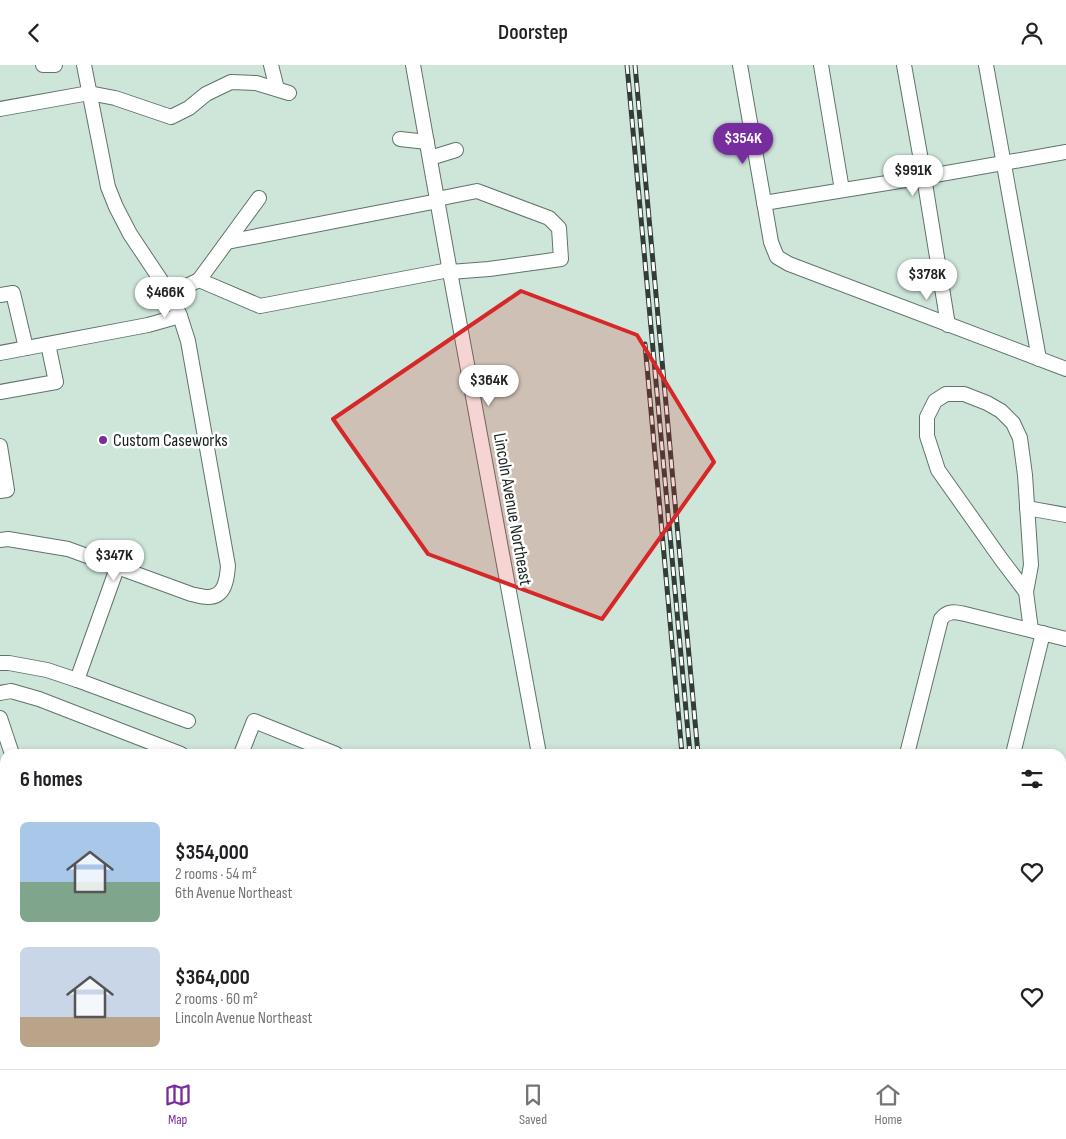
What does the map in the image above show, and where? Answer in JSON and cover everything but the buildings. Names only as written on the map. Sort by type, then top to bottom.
[{"type":"street","points":[[43,65],[55,65]]},
{"type":"street","points":[[0,540],[8,539],[68,549],[191,594],[209,597],[220,593],[227,581],[228,566],[188,341],[170,294],[130,234],[108,187],[84,65]]},
{"type":"street","points":[[0,109],[89,93],[115,98],[171,117],[189,108],[206,94],[232,82],[256,83],[283,91],[270,65]]},
{"type":"street","name":"Lincoln Avenue Northeast","points":[[413,65],[449,271],[538,749]]},
{"type":"street","points":[[740,65],[771,242],[777,257],[789,264],[1066,369]]},
{"type":"street","points":[[821,65],[842,190]]},
{"type":"street","points":[[904,65],[948,325]]},
{"type":"street","points":[[986,65],[1039,359]]},
{"type":"street","points":[[400,139],[427,143]]},
{"type":"street","points":[[430,158],[456,150]]},
{"type":"street","points":[[764,203],[1066,152]]},
{"type":"street","points":[[199,280],[260,306],[449,271],[489,269],[561,259],[559,229],[549,218],[477,191],[227,242]]},
{"type":"street","points":[[170,294],[199,280],[259,198]]},
{"type":"street","points":[[0,295],[14,293],[26,348]]},
{"type":"street","points":[[0,353],[148,325],[180,316]]},
{"type":"street","points":[[0,392],[56,382],[48,344]]},
{"type":"street","points":[[1014,749],[1037,632],[1026,592],[938,469],[927,436],[927,417],[935,401],[946,394],[964,394],[1001,411],[1013,423],[1020,438],[1025,475],[1031,565],[1026,592]]},
{"type":"street","points":[[0,446],[7,490],[0,491]]},
{"type":"street","points":[[1027,508],[1066,515]]},
{"type":"street","points":[[76,680],[117,568]]},
{"type":"street","points":[[907,749],[941,619],[945,614],[951,611],[1062,638]]},
{"type":"street","points":[[0,663],[47,670],[188,721]]},
{"type":"street","points":[[0,693],[11,691],[39,699],[169,749]]},
{"type":"street","points":[[0,718],[10,749]]},
{"type":"street","points":[[243,749],[254,721],[324,749]]},
{"type":"highlighted area","points":[[521,291],[637,335],[714,462],[602,619],[428,554],[333,419]]},
{"type":"railway","points":[[627,65],[690,749]]},
{"type":"railway","points":[[635,65],[698,749]]},
{"type":"railway","points":[[645,344],[682,749]]},
{"type":"place","name":"Custom Caseworks","points":[[103,440]]}]
